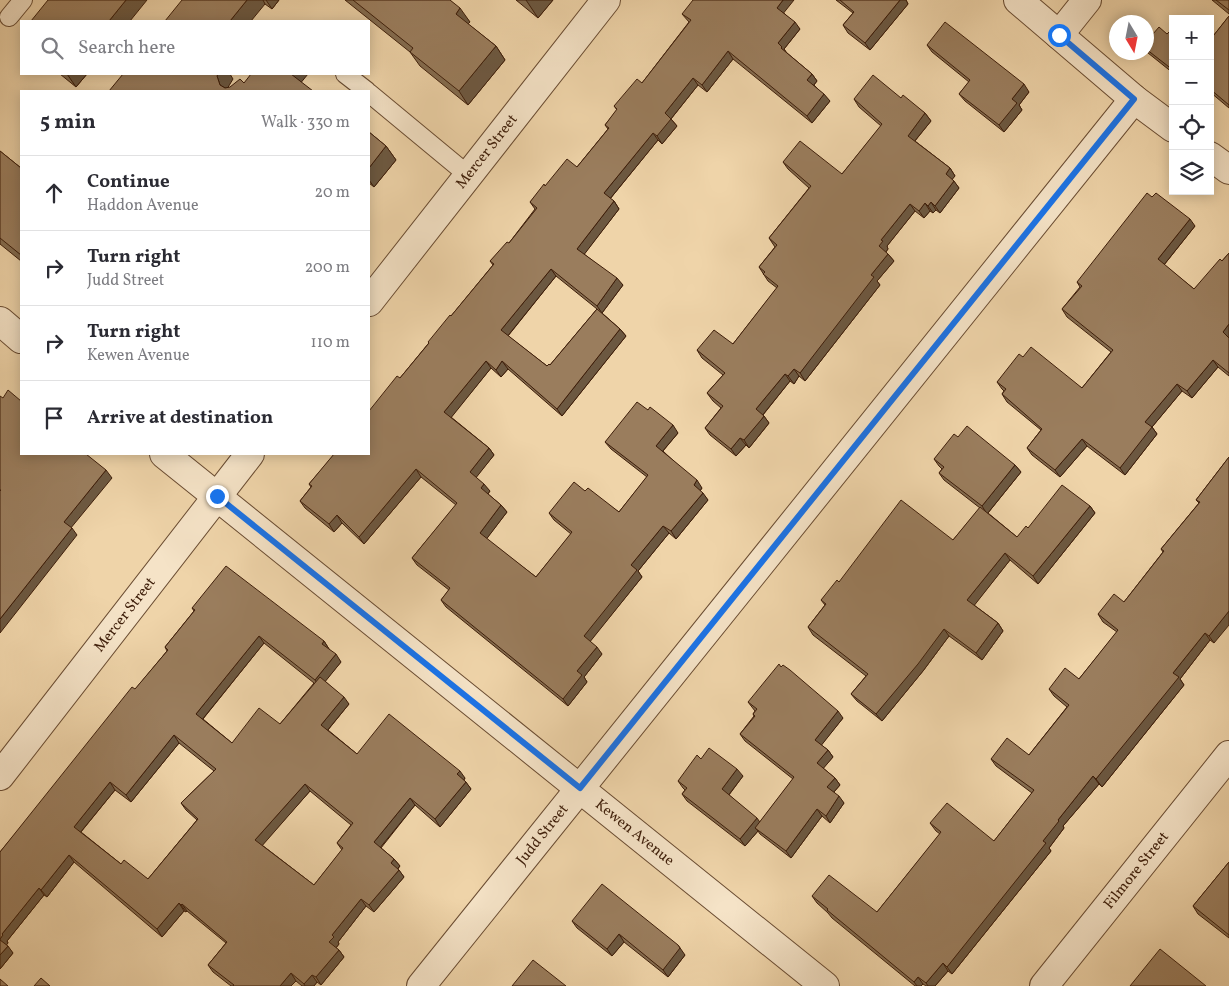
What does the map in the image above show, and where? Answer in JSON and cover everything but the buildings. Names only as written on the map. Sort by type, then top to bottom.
[{"type":"street","name":"Mercer Street","points":[[370,301],[606,0]]},
{"type":"street","points":[[1018,0],[1134,99],[1169,125]]},
{"type":"street","points":[[1059,35],[1087,0]]},
{"type":"street","name":"Judd Street","points":[[421,986],[1134,99]]},
{"type":"street","points":[[1214,159],[1229,170]]},
{"type":"street","points":[[0,322],[20,337]]},
{"type":"street","name":"Kewen Avenue","points":[[165,455],[825,986]]},
{"type":"street","name":"Mercer Street","points":[[0,776],[249,455]]},
{"type":"street","name":"Filmore Street","points":[[1044,986],[1229,755]]},
{"type":"lane","points":[[9,18],[23,0]]},
{"type":"lane","points":[[346,75],[365,90]]},
{"type":"lane","points":[[370,94],[468,175]]},
{"type":"route","points":[[217,496],[580,788],[1134,99],[1059,35]]}]
